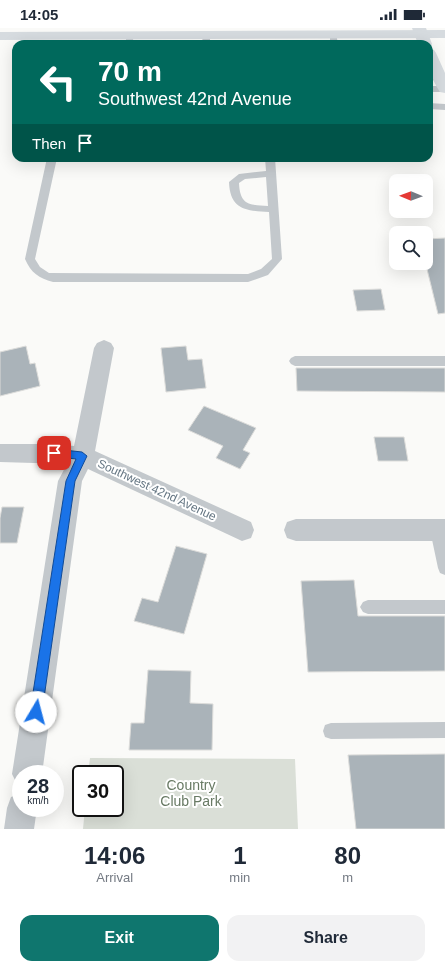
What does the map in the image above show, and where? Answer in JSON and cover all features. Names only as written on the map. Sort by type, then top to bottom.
[{"type":"main road","points":[[0,36],[129,40],[206,40],[333,39],[445,34]]},
{"type":"main road","points":[[433,63],[441,82]]},
{"type":"street","points":[[28,765],[70,481],[82,456],[104,348]]},
{"type":"street","name":"Southwest 42nd Avenue","points":[[0,453],[54,453],[82,456],[242,530]]},
{"type":"street","points":[[296,530],[441,530]]},
{"type":"street","points":[[19,829],[21,817]]},
{"type":"lane","points":[[433,106],[445,107]]},
{"type":"lane","points":[[51,162],[30,259],[34,269],[43,275],[53,278],[248,278],[260,275],[270,269],[277,259],[270,162]]},
{"type":"lane","points":[[271,174],[242,176],[234,182],[233,193],[238,202],[249,207],[273,209]]},
{"type":"lane","points":[[295,361],[445,361]]},
{"type":"lane","points":[[441,530],[445,568]]},
{"type":"lane","points":[[368,607],[445,607]]},
{"type":"lane","points":[[331,731],[445,730]]},
{"type":"green space","name":"Country Club Park","points":[[90,758],[295,759],[298,829],[83,829],[84,817],[124,817],[124,765],[89,765]]},
{"type":"building","points":[[445,238],[445,313],[438,314],[427,270],[433,270],[433,239]]},
{"type":"building","points":[[381,289],[385,310],[357,311],[353,290]]},
{"type":"building","points":[[26,346],[30,364],[35,363],[40,386],[0,396],[0,352]]},
{"type":"building","points":[[186,346],[188,360],[202,359],[206,388],[166,392],[161,348]]},
{"type":"building","points":[[296,368],[445,368],[445,392],[297,391]]},
{"type":"building","points":[[204,406],[256,428],[243,450],[250,453],[240,469],[216,458],[223,446],[188,430]]},
{"type":"building","points":[[374,437],[404,437],[408,461],[378,461]]},
{"type":"building","points":[[2,507],[24,507],[17,543],[0,543],[0,518]]},
{"type":"building","points":[[176,546],[207,554],[184,634],[134,621],[142,598],[158,602]]},
{"type":"building","points":[[354,580],[358,616],[445,616],[445,671],[308,672],[301,581]]},
{"type":"building","points":[[148,670],[191,671],[190,703],[213,704],[212,750],[129,750],[131,723],[144,723]]},
{"type":"building","points":[[445,754],[445,829],[356,829],[348,755]]},
{"type":"route","points":[[36,712],[70,481],[82,456],[54,453]]}]
